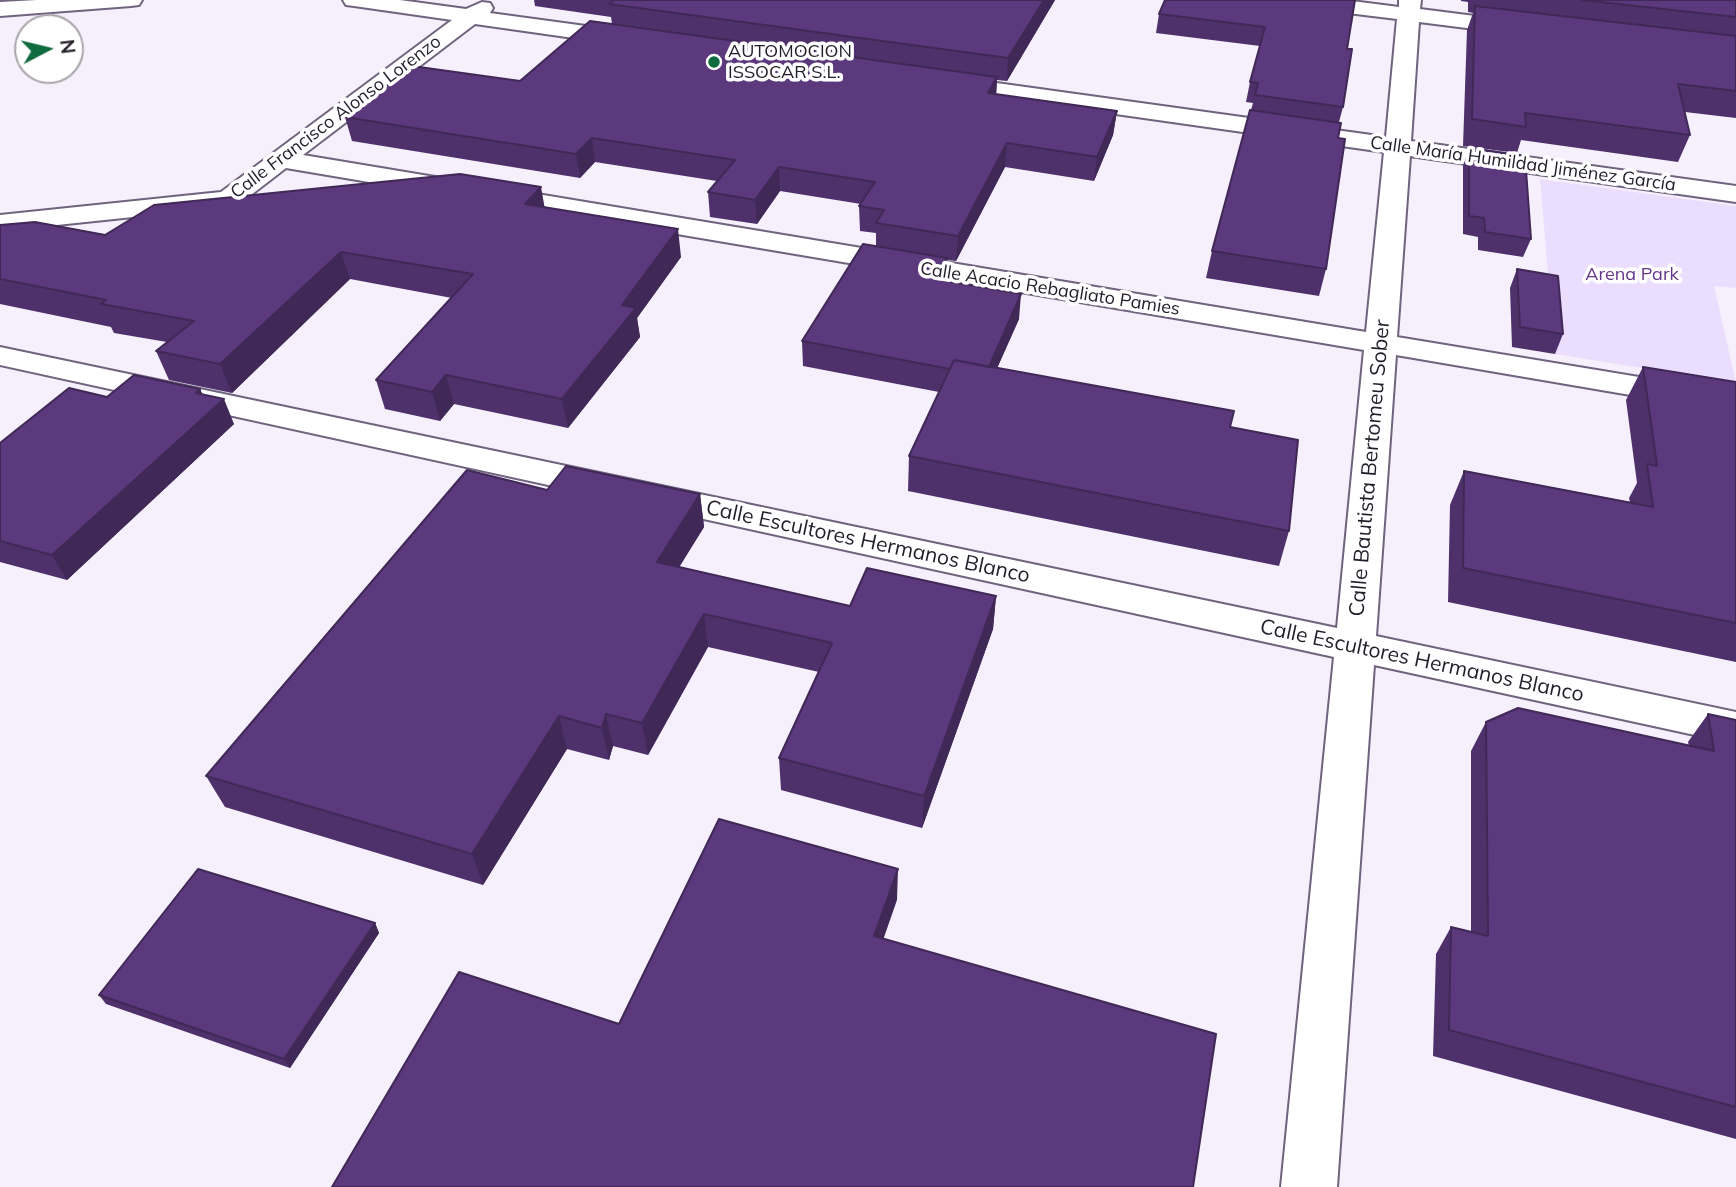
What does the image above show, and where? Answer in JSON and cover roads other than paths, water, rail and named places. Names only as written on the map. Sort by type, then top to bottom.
[{"type":"street","points":[[0,9],[131,0]]},
{"type":"street","points":[[354,0],[648,41]]},
{"type":"street","name":"Calle Francisco Alonso Lorenzo","points":[[0,223],[228,199],[493,0]]},
{"type":"street","points":[[1290,0],[1409,7],[1544,30]]},
{"type":"street","name":"Calle Bautista Bertomeu Sober","points":[[1308,1187],[1409,7]]},
{"type":"street","name":"Calle María Humildad Jiménez García","points":[[929,81],[1736,194]]},
{"type":"street","name":"Calle Acacio Rebagliato Pamies","points":[[281,159],[1736,403]]},
{"type":"street","name":"Calle Escultores Hermanos Blanco","points":[[0,356],[1736,728]]},
{"type":"place","name":"AUTOMOCION ISSOCAR S.L.","points":[[714,62]]},
{"type":"park label","name":"Arena Park","points":[[1632,275]]}]
